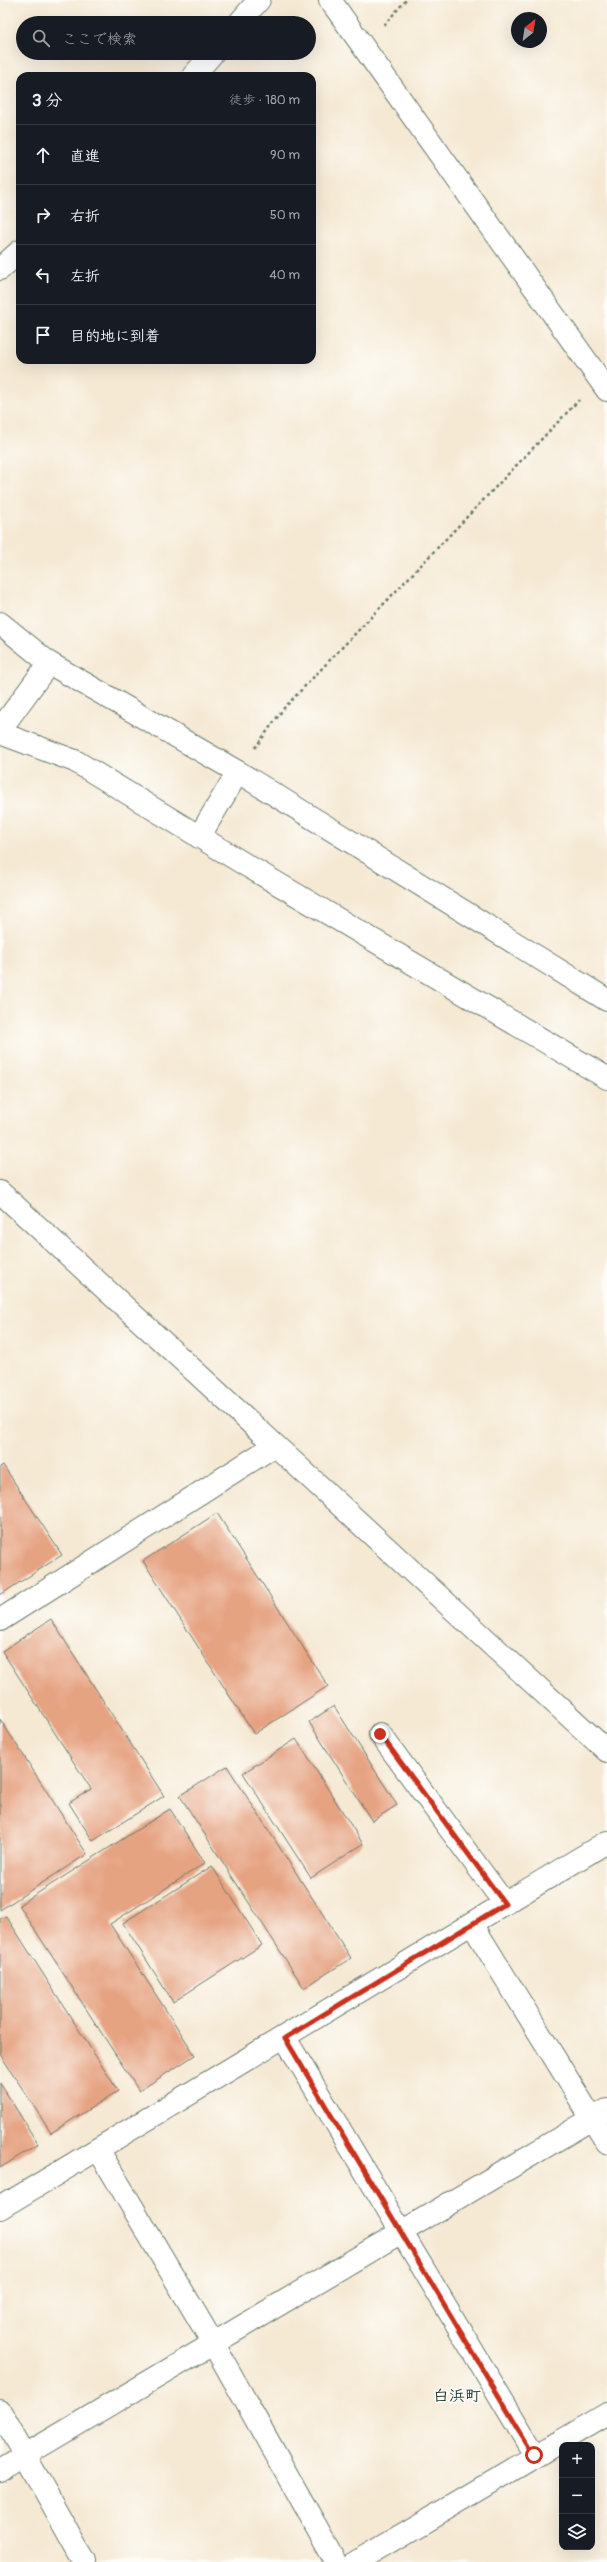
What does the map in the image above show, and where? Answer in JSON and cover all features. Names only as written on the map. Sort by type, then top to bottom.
[{"type":"street","points":[[245,16],[259,0]]},
{"type":"street","points":[[330,0],[603,385]]},
{"type":"street","points":[[196,72],[207,60]]},
{"type":"street","points":[[0,269],[16,254]]},
{"type":"street","points":[[0,623],[49,663],[238,772],[607,1000]]},
{"type":"street","points":[[49,663],[0,732],[75,761],[199,837],[607,1078]]},
{"type":"street","points":[[199,837],[238,772]]},
{"type":"street","points":[[0,1192],[274,1446],[607,1751]]},
{"type":"street","points":[[0,1620],[274,1446]]},
{"type":"street","points":[[380,1734],[505,1904]]},
{"type":"street","points":[[0,2208],[285,2038],[607,1842]]},
{"type":"street","points":[[472,1924],[600,2114],[607,2143]]},
{"type":"street","points":[[285,2038],[402,2231],[534,2455]]},
{"type":"street","points":[[0,2470],[600,2114]]},
{"type":"street","points":[[98,2149],[213,2343],[336,2562]]},
{"type":"street","points":[[0,2411],[26,2454],[85,2562]]},
{"type":"street","points":[[356,2562],[534,2455],[607,2414]]},
{"type":"path","points":[[238,772],[284,708],[603,385]]},
{"type":"building","points":[[3,1465],[62,1555],[0,1595],[0,1467]]},
{"type":"building","points":[[217,1513],[328,1686],[254,1734],[143,1561]]},
{"type":"building","points":[[51,1619],[164,1796],[93,1841],[69,1803],[91,1789],[2,1651]]},
{"type":"building","points":[[334,1706],[397,1805],[372,1821],[309,1722]]},
{"type":"building","points":[[0,1719],[87,1854],[0,1910]]},
{"type":"building","points":[[296,1739],[363,1844],[311,1878],[243,1773]]},
{"type":"building","points":[[227,1766],[351,1958],[304,1988],[180,1796]]},
{"type":"building","points":[[170,1809],[205,1863],[110,1924],[195,2055],[139,2091],[19,1905]]},
{"type":"building","points":[[212,1866],[262,1945],[173,2002],[123,1923]]},
{"type":"building","points":[[6,1916],[118,2091],[51,2133],[0,2054],[0,1919]]},
{"type":"building","points":[[0,2083],[38,2144],[0,2168]]},
{"type":"district","name":"白浜町","points":[[457,2395]]},
{"type":"route","points":[[380,1734],[505,1904],[285,2038],[402,2231],[534,2455]]}]
